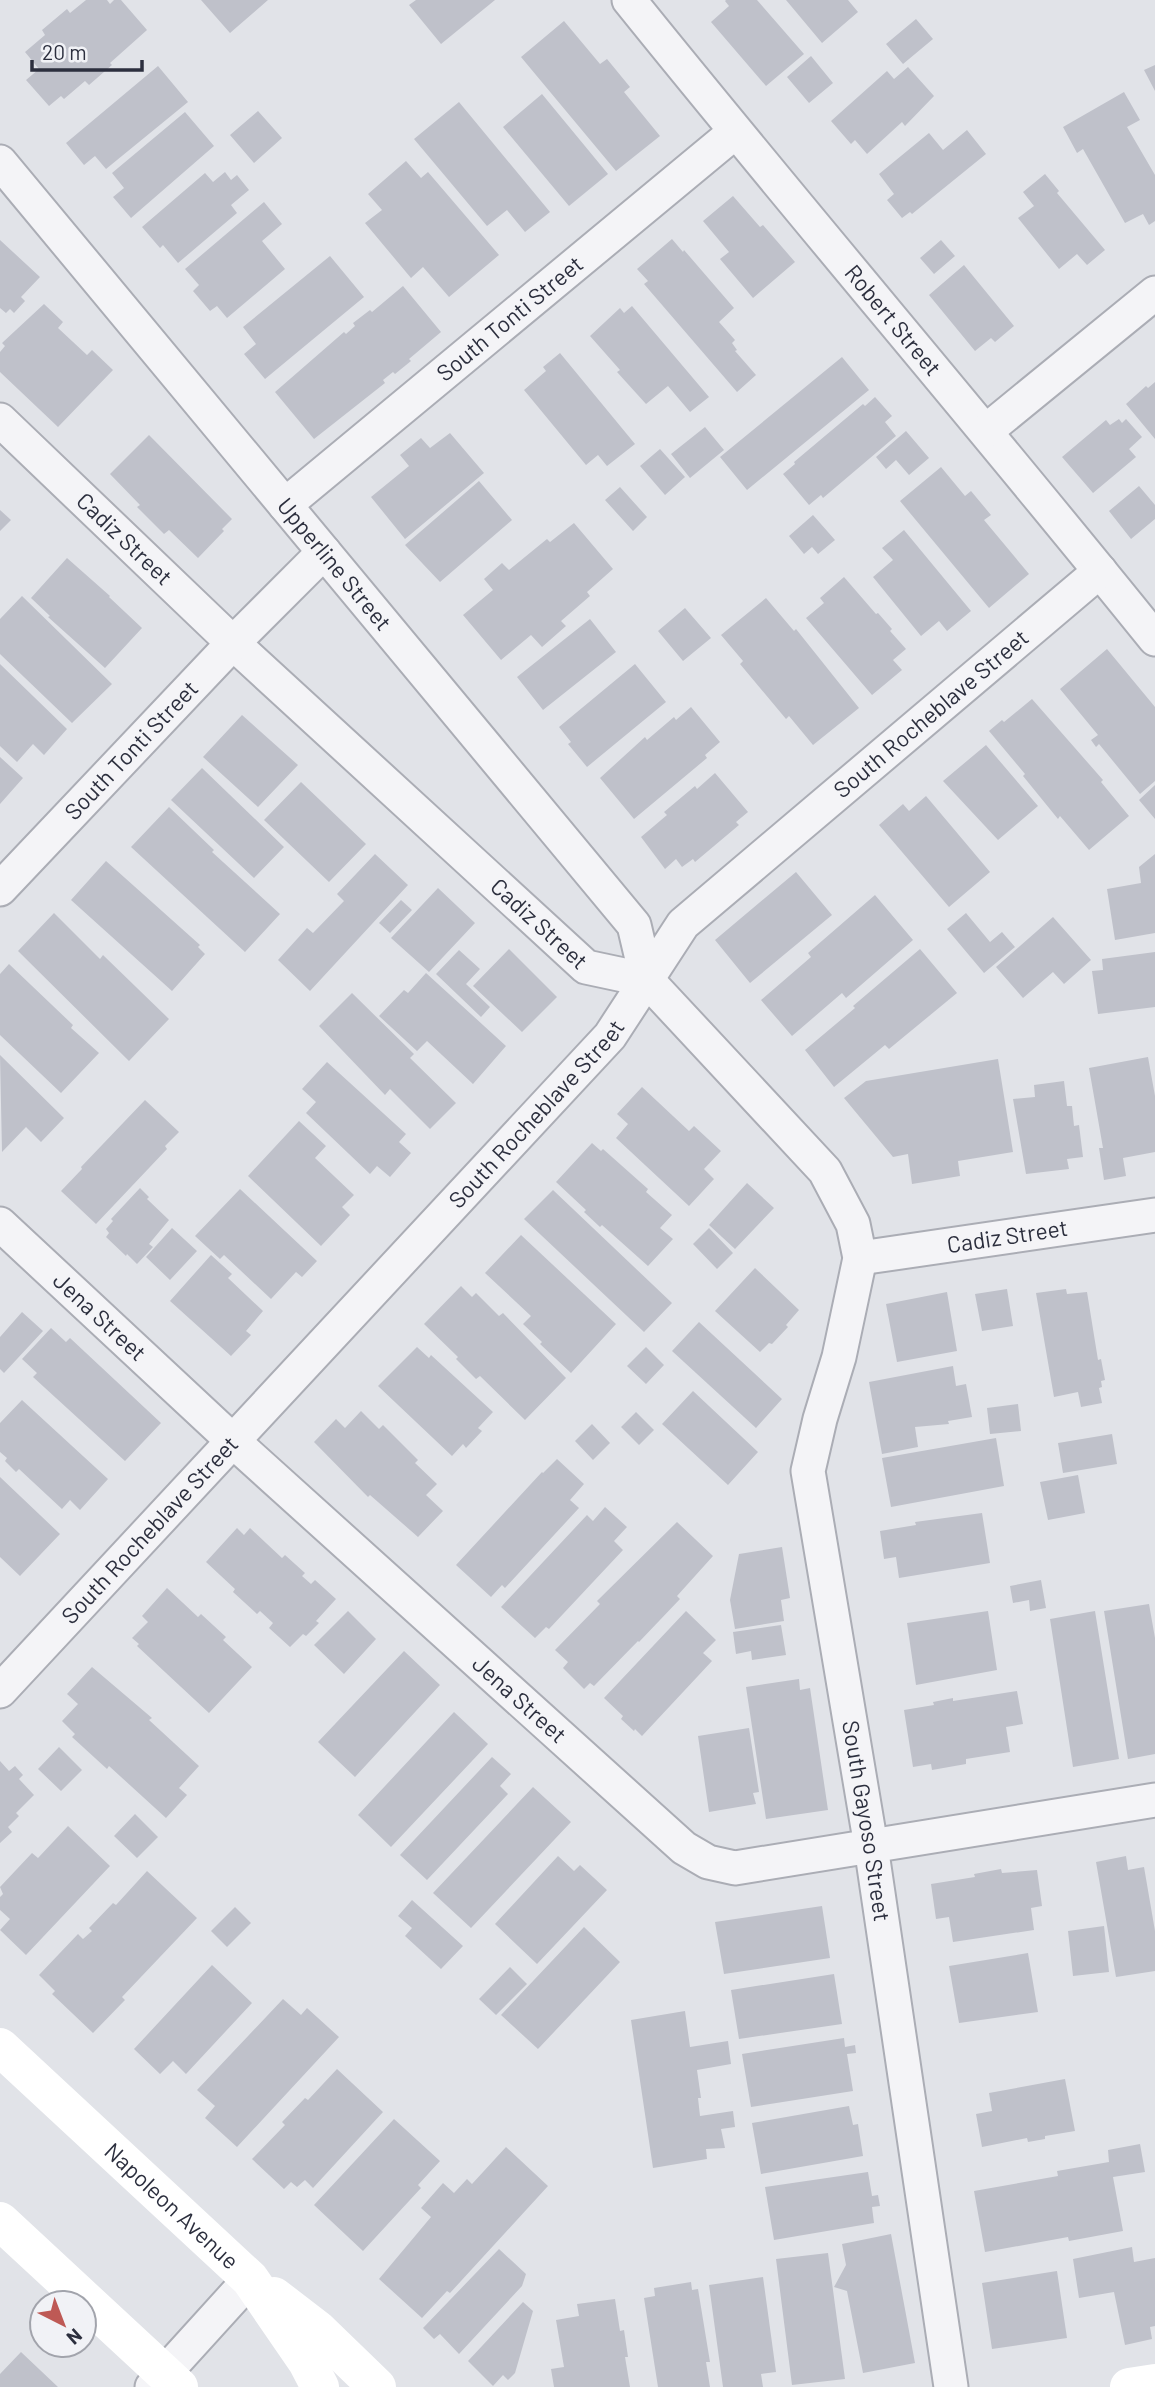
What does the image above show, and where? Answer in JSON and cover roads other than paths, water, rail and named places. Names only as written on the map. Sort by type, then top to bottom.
[{"type":"main road","name":"Napoleon Avenue","points":[[0,2047],[250,2278],[307,2362],[320,2387]]},
{"type":"main road","points":[[0,2221],[165,2382]]},
{"type":"main road","points":[[250,2278],[317,2329],[377,2387]]},
{"type":"main road","points":[[1129,2387],[1155,2383]]},
{"type":"street","name":"Robert Street","points":[[629,0],[1155,639]]},
{"type":"street","name":"South Tonti Street","points":[[285,505],[736,132]]},
{"type":"street","name":"Upperline Street","points":[[0,162],[634,925],[647,980]]},
{"type":"street","points":[[986,431],[1155,293]]},
{"type":"street","name":"Cadiz Street","points":[[0,420],[233,643],[586,967],[647,980]]},
{"type":"street","name":"South Tonti Street","points":[[0,889],[233,643],[324,552]]},
{"type":"street","name":"South Rocheblave Street","points":[[0,1691],[610,1036],[683,924],[1100,571]]},
{"type":"street","points":[[647,980],[825,1171],[853,1224],[860,1258]]},
{"type":"street","name":"Cadiz Street","points":[[860,1258],[1155,1215]]},
{"type":"street","name":"Jena Street","points":[[0,1224],[234,1442],[684,1848],[708,1862],[735,1868],[1155,1800]]},
{"type":"street","name":"South Gayoso Street","points":[[860,1258],[839,1357],[808,1471],[871,1846],[951,2387]]},
{"type":"street","points":[[165,2382],[250,2278]]}]
